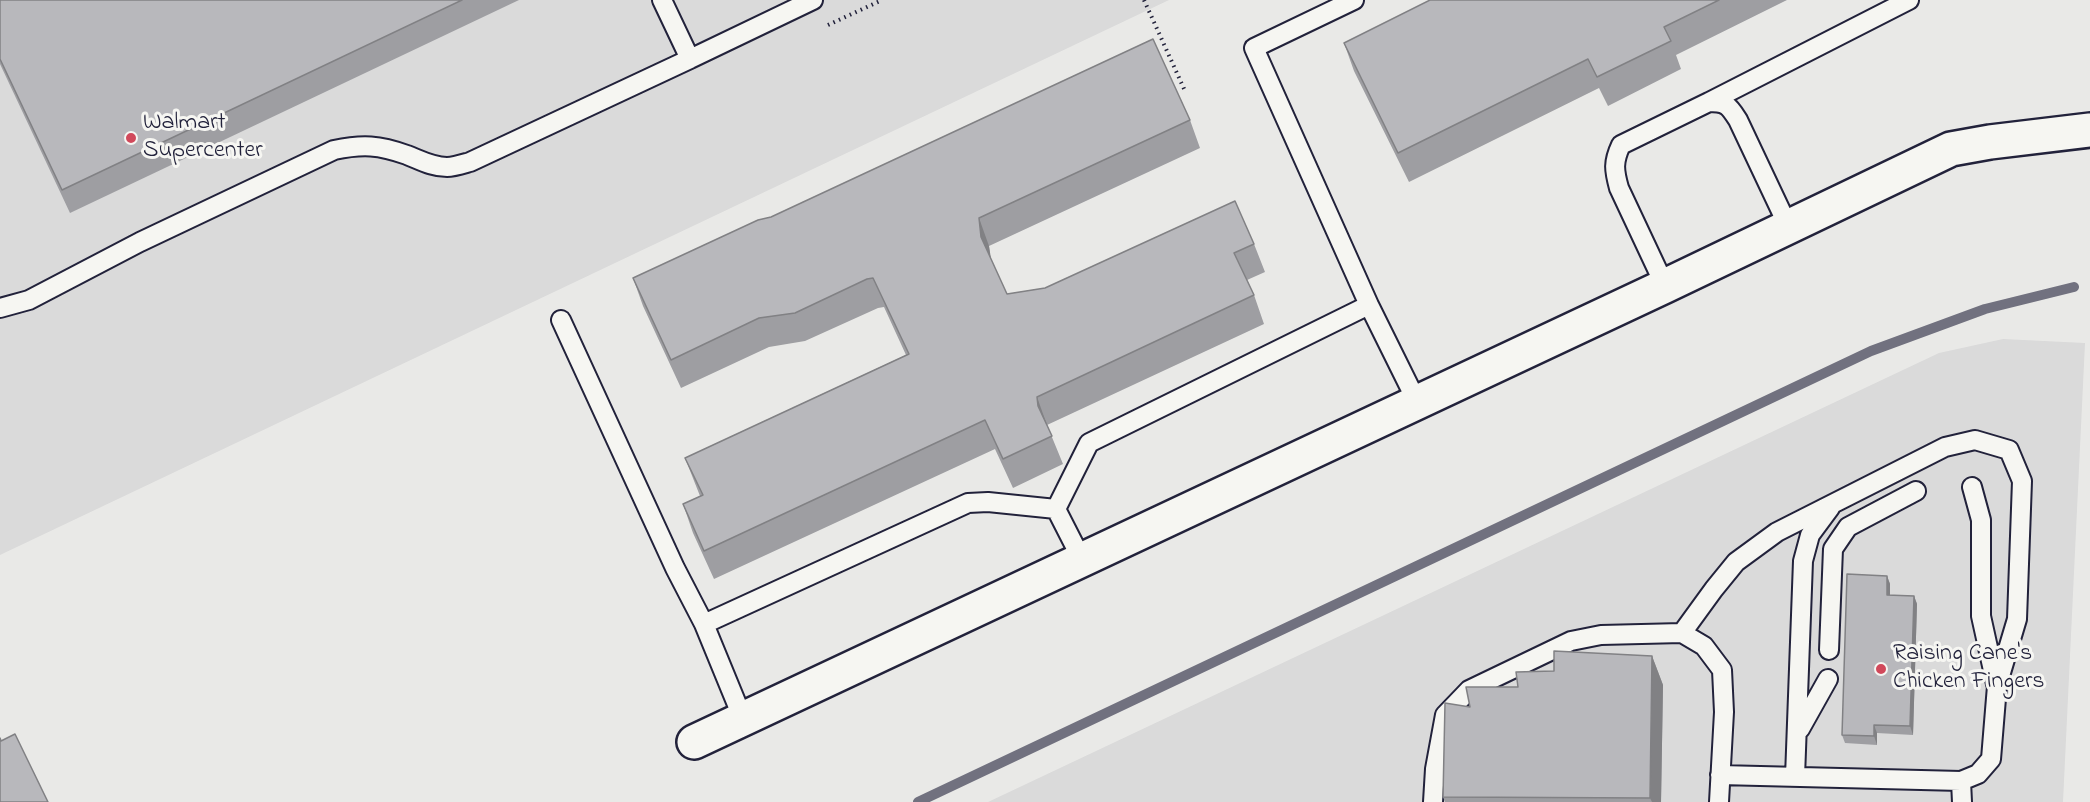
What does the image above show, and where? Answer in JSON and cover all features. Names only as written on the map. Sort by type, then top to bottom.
[{"type":"street","points":[[694,742],[1789,228],[1951,149],[2090,130]]},
{"type":"lane","points":[[662,0],[690,59]]},
{"type":"lane","points":[[0,308],[28,300],[140,242],[334,150],[358,145],[379,147],[407,155],[427,165],[447,167],[470,162],[813,0]]},
{"type":"lane","points":[[1354,0],[1254,48],[1369,305],[1418,402]]},
{"type":"lane","points":[[1665,286],[1619,188],[1615,175],[1615,159],[1621,145],[1909,0]]},
{"type":"lane","points":[[1710,102],[1720,102],[1730,107],[1789,228]]},
{"type":"lane","points":[[1056,509],[1089,443],[1369,305]]},
{"type":"lane","points":[[561,321],[675,568],[704,624],[743,719]]},
{"type":"lane","points":[[1682,633],[1713,589],[1737,562],[1777,532],[1946,447],[1975,440],[2009,450],[2022,482],[2017,619],[1996,686],[1991,759],[1978,774],[1961,781],[1720,775]]},
{"type":"lane","points":[[1972,487],[1981,520],[1981,616],[1996,686]]},
{"type":"lane","points":[[1829,650],[1833,549],[1848,527],[1916,491]]},
{"type":"lane","points":[[704,624],[968,503],[988,502],[1056,509]]},
{"type":"lane","points":[[1796,777],[1803,561],[1810,535],[1833,504]]},
{"type":"lane","points":[[1056,509],[1082,560]]},
{"type":"lane","points":[[1433,802],[1435,769],[1445,715],[1469,690],[1571,641],[1601,635],[1682,633],[1704,646],[1722,670],[1724,712],[1719,802]]},
{"type":"lane","points":[[1797,733],[1828,679]]},
{"type":"lane","points":[[1961,781],[1962,802]]},
{"type":"path","points":[[1144,0],[1185,91]]},
{"type":"shaded area","points":[[0,0],[1169,0],[0,555]]},
{"type":"shaded area","points":[[2003,339],[2085,343],[2063,802],[988,802],[1939,353]]},
{"type":"building","name":"Walmart Supercenter","points":[[0,0],[462,0],[62,190],[0,59]]},
{"type":"building","points":[[1430,0],[1719,0],[1664,27],[1671,41],[1597,77],[1588,59],[1398,153],[1344,43]]},
{"type":"building","points":[[1153,39],[1190,120],[979,218],[981,237],[1007,294],[1045,288],[1235,201],[1254,244],[1234,253],[1254,295],[1037,397],[1038,406],[1052,436],[1003,459],[985,420],[704,551],[683,504],[703,495],[685,458],[909,354],[873,278],[795,313],[759,318],[671,360],[633,278],[758,220],[771,217]]},
{"type":"building","name":"Raising Cane's Chicken Fingers","points":[[1847,574],[1887,576],[1887,595],[1914,596],[1910,726],[1874,725],[1874,736],[1842,735]]},
{"type":"building","points":[[1554,651],[1652,656],[1650,798],[1443,797],[1445,703],[1470,707],[1466,687],[1518,687],[1516,672],[1554,671]]},
{"type":"building","points":[[15,734],[48,802],[0,802],[0,738],[1,741]]},
{"type":"waterway","points":[[918,802],[1871,351],[1985,309],[2074,287]]},
{"type":"place","name":"Walmart Supercenter","points":[[131,138]]},
{"type":"place","name":"Raising Cane's Chicken Fingers","points":[[1881,669]]}]
